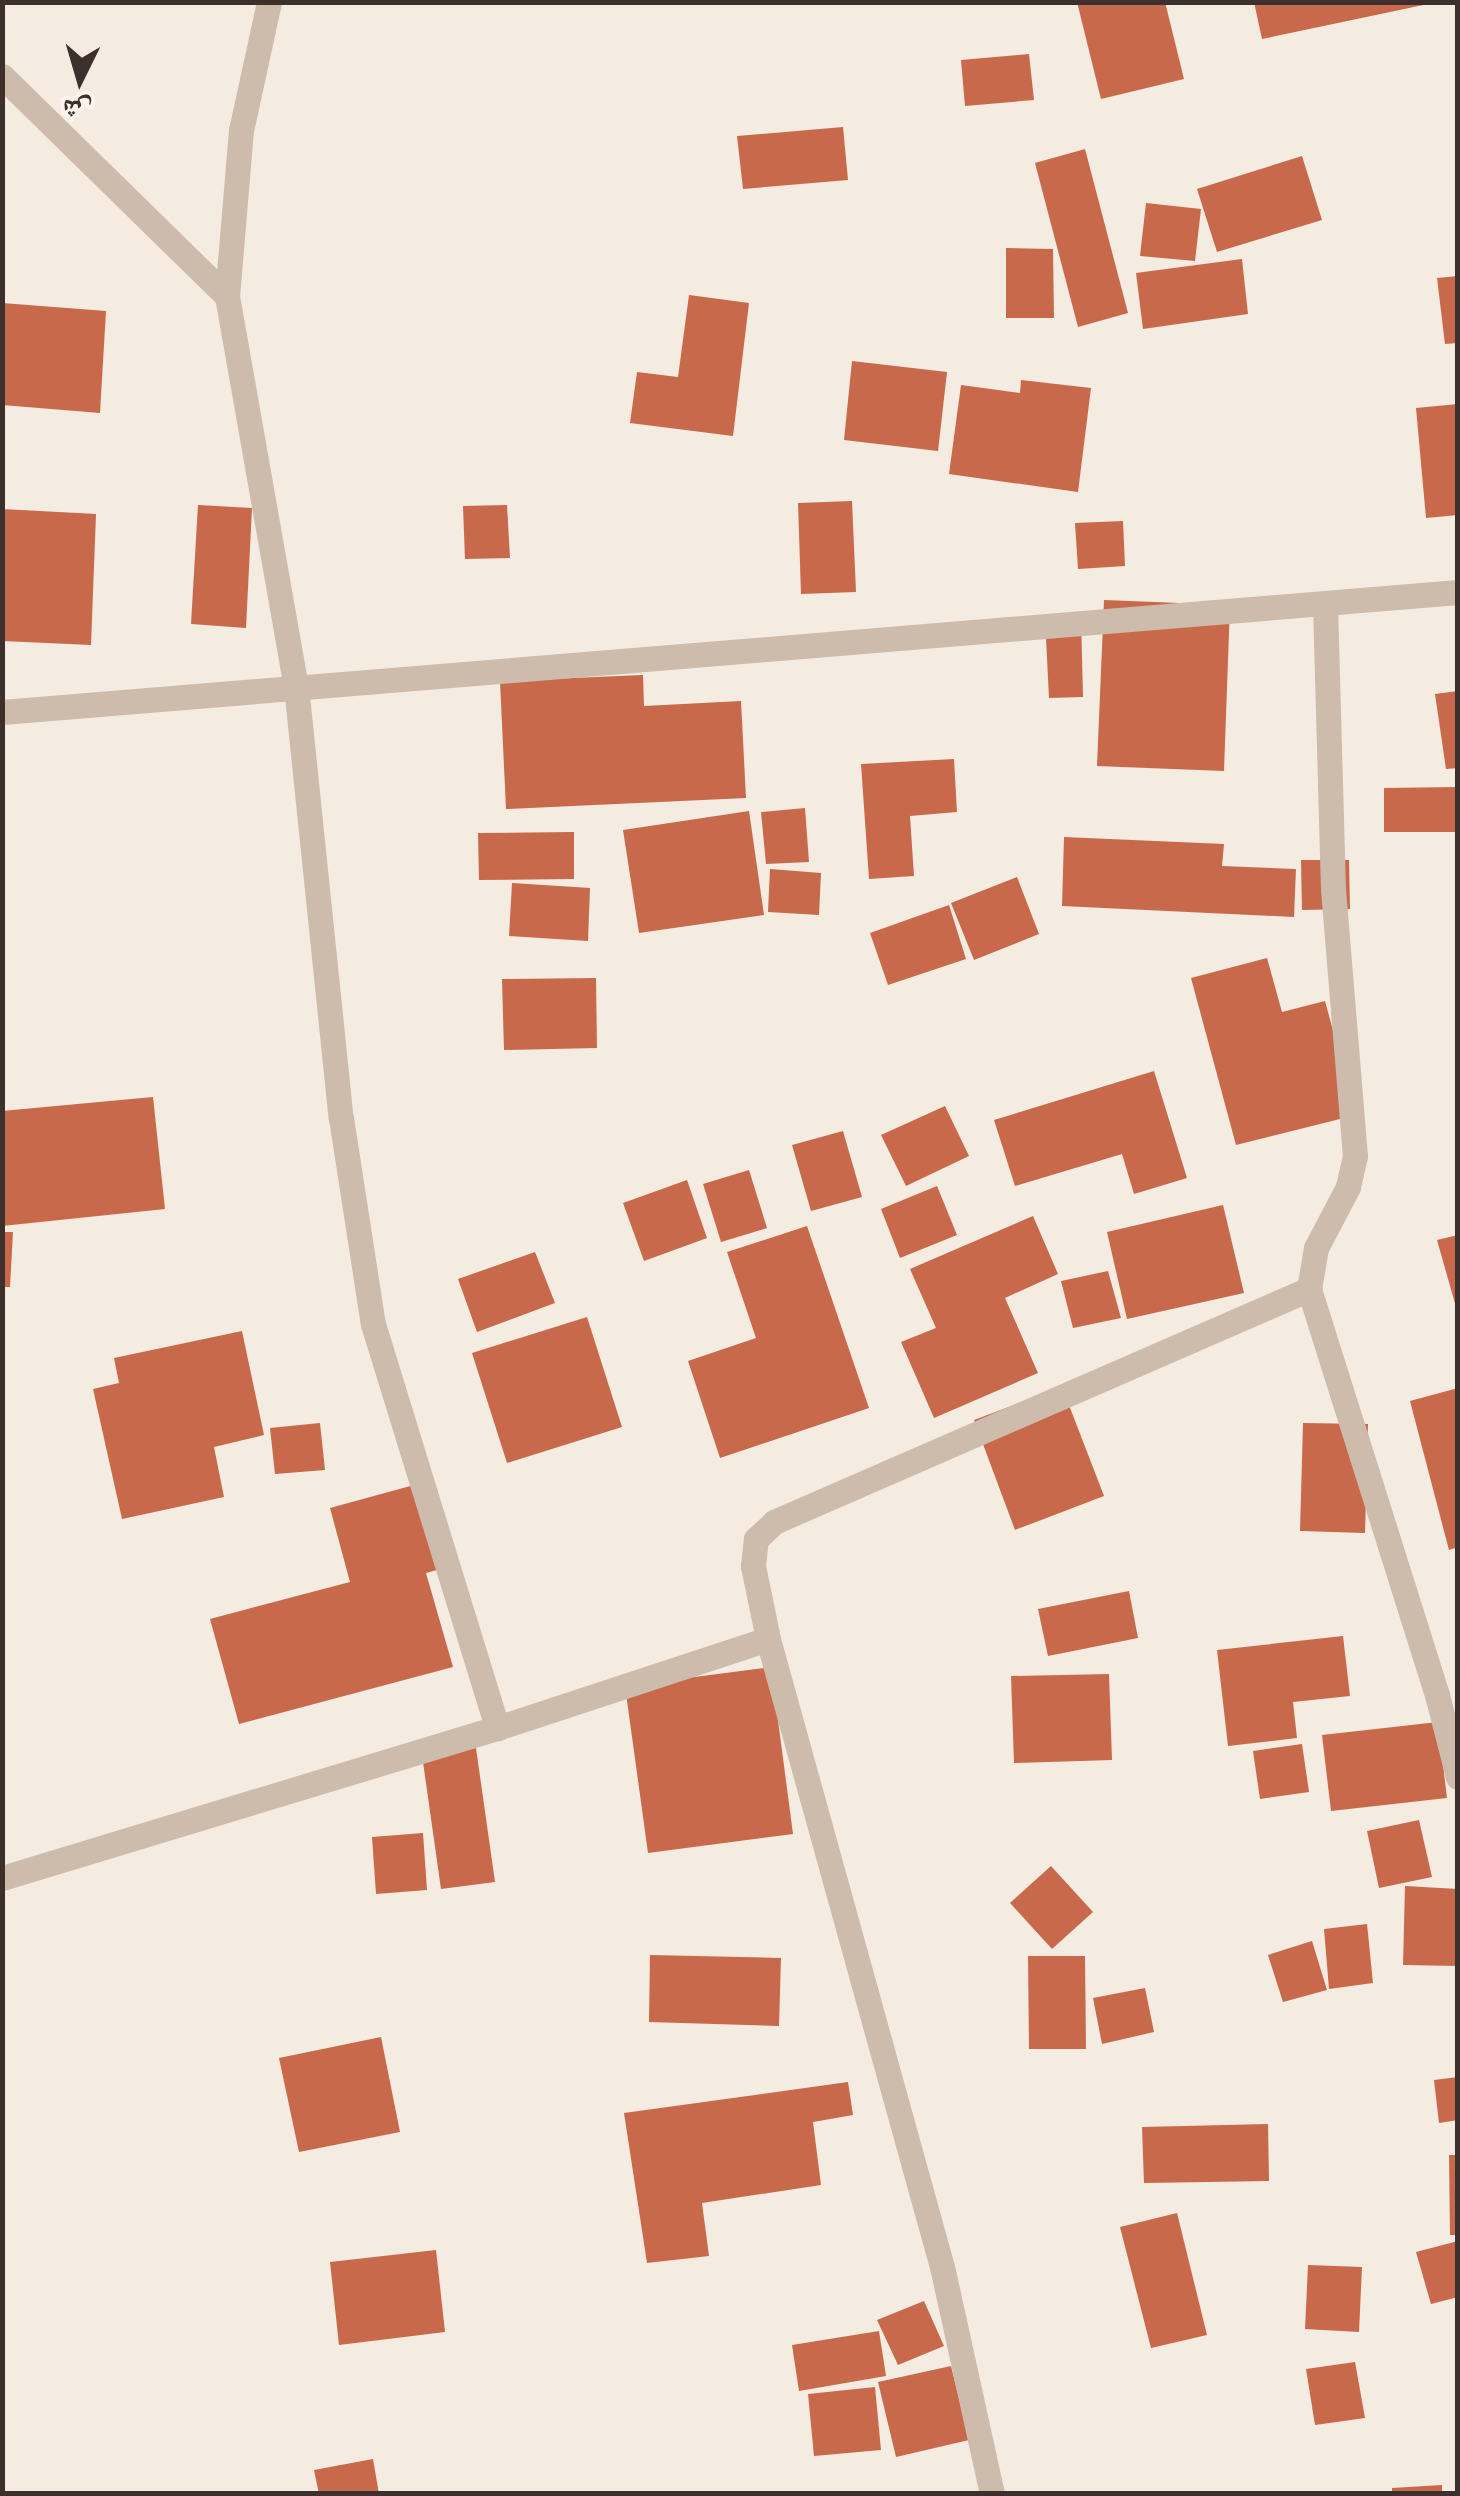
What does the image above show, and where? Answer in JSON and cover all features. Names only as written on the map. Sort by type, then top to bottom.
[{"type":"street","points":[[269,2],[240,130],[228,296],[296,686],[341,1118],[372,1324],[497,1728]]},
{"type":"street","points":[[2,76],[228,296]]},
{"type":"street","points":[[2,712],[1458,592]]},
{"type":"street","points":[[1325,604],[1334,889],[1355,1156],[1348,1187],[1316,1248],[1308,1290],[1447,1693],[1458,1778]]},
{"type":"street","points":[[992,2494],[942,2267],[768,1640],[753,1566],[756,1539],[774,1522],[1308,1290]]},
{"type":"street","points":[[2,1878],[497,1728],[768,1640]]},
{"type":"building","points":[[1077,2],[1165,2],[1184,79],[1101,99]]},
{"type":"building","points":[[1254,2],[1428,2],[1428,4],[1262,39]]},
{"type":"building","points":[[1029,54],[1034,100],[965,106],[961,60]]},
{"type":"building","points":[[843,127],[848,180],[743,189],[737,136]]},
{"type":"building","points":[[1085,149],[1128,313],[1078,327],[1035,163]]},
{"type":"building","points":[[1302,156],[1322,220],[1217,252],[1197,189]]},
{"type":"building","points":[[1146,203],[1201,209],[1195,261],[1140,256]]},
{"type":"building","points":[[1006,248],[1053,249],[1054,318],[1006,318]]},
{"type":"building","points":[[1242,259],[1248,314],[1143,329],[1136,273]]},
{"type":"building","points":[[1458,276],[1458,343],[1445,344],[1437,278]]},
{"type":"building","points":[[689,295],[749,303],[733,436],[630,423],[637,372],[678,377]]},
{"type":"building","points":[[2,303],[106,311],[100,413],[2,405]]},
{"type":"building","points":[[852,361],[947,372],[938,451],[844,440]]},
{"type":"building","points":[[1021,380],[1091,388],[1078,492],[949,474],[961,385],[1020,393]]},
{"type":"building","points":[[1458,404],[1458,515],[1426,518],[1416,408]]},
{"type":"building","points":[[852,501],[856,592],[801,594],[798,503]]},
{"type":"building","points":[[198,505],[252,508],[246,628],[191,624]]},
{"type":"building","points":[[507,505],[510,558],[465,559],[463,506]]},
{"type":"building","points":[[2,509],[96,514],[91,645],[2,641]]},
{"type":"building","points":[[1123,521],[1125,566],[1078,569],[1075,523]]},
{"type":"building","points":[[1104,600],[1230,605],[1224,771],[1097,766]]},
{"type":"building","points":[[1081,617],[1083,697],[1049,698],[1045,618]]},
{"type":"building","points":[[643,675],[644,706],[741,701],[746,798],[506,809],[500,681]]},
{"type":"building","points":[[1458,691],[1458,768],[1446,769],[1435,694]]},
{"type":"building","points":[[954,759],[957,812],[910,816],[914,876],[869,879],[861,764]]},
{"type":"building","points":[[1456,787],[1456,832],[1384,832],[1384,788]]},
{"type":"building","points":[[805,808],[809,862],[766,864],[761,812]]},
{"type":"building","points":[[749,811],[764,915],[639,933],[623,830]]},
{"type":"building","points":[[574,832],[574,879],[479,880],[478,833]]},
{"type":"building","points":[[1064,837],[1224,844],[1222,866],[1296,869],[1294,917],[1062,906]]},
{"type":"building","points":[[1301,860],[1349,860],[1350,909],[1302,910]]},
{"type":"building","points":[[770,869],[821,873],[819,915],[768,912]]},
{"type":"building","points":[[1017,877],[1039,934],[974,960],[951,903]]},
{"type":"building","points":[[512,883],[590,888],[588,941],[509,936]]},
{"type":"building","points":[[949,905],[966,959],[888,985],[870,933]]},
{"type":"building","points":[[1267,958],[1282,1012],[1325,1001],[1356,1115],[1236,1145],[1191,978]]},
{"type":"building","points":[[596,978],[597,1048],[504,1050],[502,979]]},
{"type":"building","points":[[1154,1071],[1187,1178],[1134,1194],[1122,1154],[1015,1186],[994,1120]]},
{"type":"building","points":[[153,1097],[165,1209],[2,1226],[2,1111]]},
{"type":"building","points":[[945,1106],[969,1156],[906,1186],[881,1135]]},
{"type":"building","points":[[843,1131],[862,1197],[811,1211],[792,1145]]},
{"type":"building","points":[[749,1170],[767,1228],[721,1242],[703,1184]]},
{"type":"building","points":[[687,1180],[707,1238],[644,1261],[623,1203]]},
{"type":"building","points":[[937,1186],[957,1235],[900,1258],[881,1209]]},
{"type":"building","points":[[1223,1205],[1244,1293],[1127,1319],[1107,1232]]},
{"type":"building","points":[[1033,1216],[1058,1274],[1005,1298],[1038,1373],[934,1418],[901,1342],[936,1328],[910,1269]]},
{"type":"building","points":[[807,1226],[869,1408],[720,1458],[688,1361],[756,1338],[727,1252]]},
{"type":"building","points":[[2,1232],[13,1232],[10,1287],[2,1287]]},
{"type":"building","points":[[1458,1235],[1458,1307],[1456,1307],[1437,1240]]},
{"type":"building","points":[[535,1252],[555,1303],[477,1332],[458,1279]]},
{"type":"building","points":[[1108,1271],[1121,1318],[1073,1328],[1061,1281]]},
{"type":"building","points":[[587,1317],[622,1427],[507,1463],[472,1353]]},
{"type":"building","points":[[242,1331],[264,1435],[214,1447],[224,1497],[122,1519],[93,1389],[119,1383],[114,1358]]},
{"type":"building","points":[[1062,1387],[1104,1496],[1015,1530],[974,1420]]},
{"type":"building","points":[[1458,1388],[1458,1547],[1449,1550],[1410,1401]]},
{"type":"building","points":[[320,1423],[325,1470],[275,1474],[270,1428]]},
{"type":"building","points":[[1303,1423],[1368,1424],[1365,1533],[1300,1531]]},
{"type":"building","points":[[425,1482],[448,1567],[426,1573],[453,1667],[239,1724],[210,1619],[350,1582],[330,1508]]},
{"type":"building","points":[[1129,1591],[1138,1638],[1048,1656],[1038,1609]]},
{"type":"building","points":[[1343,1636],[1350,1696],[1293,1702],[1297,1738],[1228,1746],[1217,1650]]},
{"type":"building","points":[[771,1667],[793,1834],[648,1853],[625,1686]]},
{"type":"building","points":[[1109,1674],[1112,1760],[1014,1763],[1011,1676]]},
{"type":"building","points":[[1438,1722],[1447,1798],[1331,1811],[1322,1735]]},
{"type":"building","points":[[1302,1744],[1309,1792],[1260,1799],[1253,1751]]},
{"type":"building","points":[[476,1748],[495,1882],[441,1889],[422,1755]]},
{"type":"building","points":[[1419,1820],[1432,1877],[1379,1888],[1367,1831]]},
{"type":"building","points":[[423,1833],[427,1890],[376,1894],[372,1837]]},
{"type":"building","points":[[1051,1866],[1093,1912],[1052,1949],[1010,1903]]},
{"type":"building","points":[[1405,1886],[1458,1889],[1458,1966],[1403,1965]]},
{"type":"building","points":[[1367,1924],[1373,1983],[1329,1989],[1324,1929]]},
{"type":"building","points":[[1312,1941],[1327,1990],[1283,2002],[1268,1955]]},
{"type":"building","points":[[650,1955],[781,1958],[779,2026],[649,2022]]},
{"type":"building","points":[[1028,1956],[1085,1956],[1086,2049],[1029,2049]]},
{"type":"building","points":[[1145,1988],[1154,2032],[1102,2044],[1093,1998]]},
{"type":"building","points":[[381,2037],[400,2132],[299,2152],[279,2058]]},
{"type":"building","points":[[1458,2077],[1458,2120],[1439,2123],[1434,2080]]},
{"type":"building","points":[[848,2082],[853,2115],[813,2122],[821,2185],[702,2203],[709,2256],[647,2263],[624,2113]]},
{"type":"building","points":[[1268,2124],[1269,2181],[1144,2183],[1142,2127]]},
{"type":"building","points":[[1449,2155],[1458,2155],[1458,2235],[1450,2235]]},
{"type":"building","points":[[1177,2213],[1207,2335],[1151,2348],[1120,2227]]},
{"type":"building","points":[[1458,2241],[1458,2297],[1431,2304],[1416,2252]]},
{"type":"building","points":[[436,2250],[445,2332],[339,2345],[330,2262]]},
{"type":"building","points":[[1308,2265],[1362,2267],[1359,2332],[1305,2329]]},
{"type":"building","points":[[924,2301],[944,2346],[898,2365],[877,2320]]},
{"type":"building","points":[[879,2331],[886,2376],[799,2391],[792,2345]]},
{"type":"building","points":[[1355,2362],[1365,2418],[1315,2425],[1306,2369]]},
{"type":"building","points":[[951,2366],[969,2440],[896,2457],[878,2382]]},
{"type":"building","points":[[875,2387],[881,2450],[814,2456],[808,2394]]},
{"type":"building","points":[[373,2459],[379,2494],[319,2494],[314,2470]]},
{"type":"building","points":[[1442,2485],[1442,2494],[1392,2494],[1392,2488]]}]
